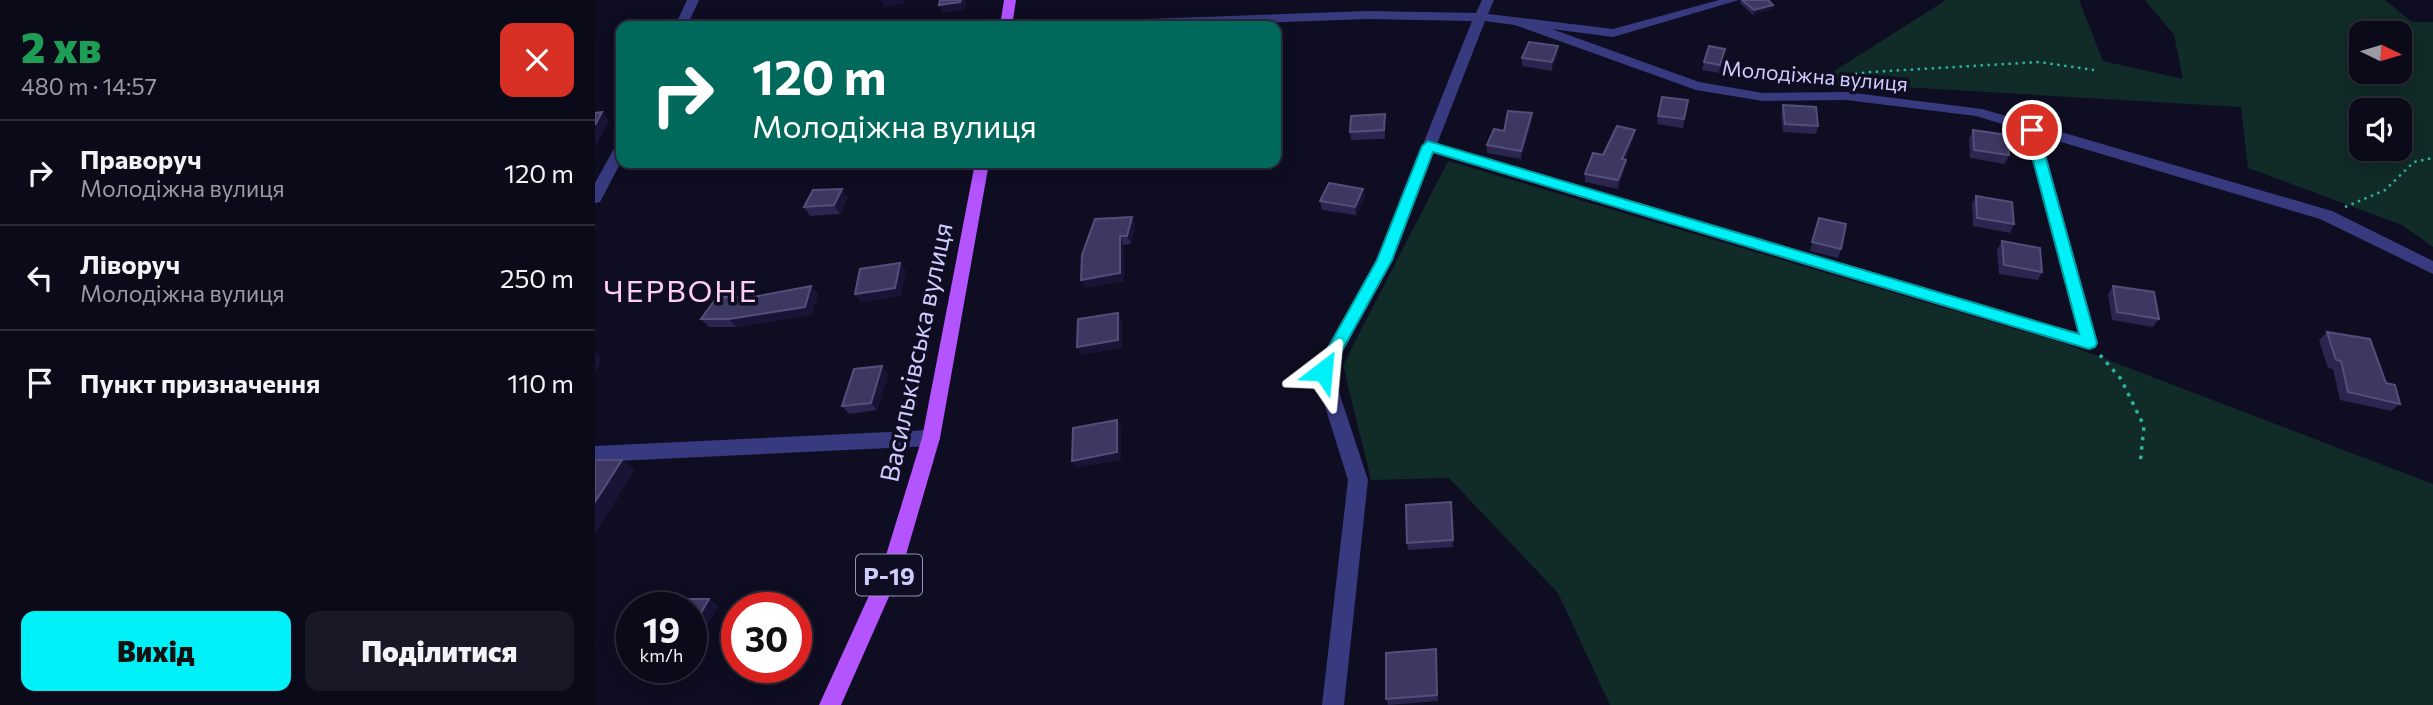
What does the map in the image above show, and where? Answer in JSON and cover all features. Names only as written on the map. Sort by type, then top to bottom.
[{"type":"main road","points":[[1007,21],[1010,0]]},
{"type":"main road","name":"Васильківська вулиця","points":[[831,705],[893,565],[932,438],[981,168]]},
{"type":"street","points":[[683,21],[693,0]]},
{"type":"street","points":[[1333,705],[1358,480],[1323,371],[1385,260],[1461,61],[1488,0]]},
{"type":"street","points":[[1203,21],[1369,15],[1481,17],[1613,33],[1733,0]]},
{"type":"street","name":"Молодіжна вулиця","points":[[1519,22],[1696,86],[1763,97],[1846,96],[1963,111],[2326,215],[2433,268]]},
{"type":"street","points":[[1605,55],[1613,33]]},
{"type":"street","points":[[2032,130],[2089,343]]},
{"type":"street","points":[[1428,146],[2089,343]]},
{"type":"street","points":[[595,198],[616,158]]},
{"type":"street","points":[[595,454],[932,438]]},
{"type":"path","points":[[1778,97],[1805,80],[1871,72],[2039,62],[2094,70]]},
{"type":"path","points":[[2326,215],[2385,190],[2414,162],[2433,158]]},
{"type":"path","points":[[2089,343],[2121,379],[2144,426],[2140,465]]},
{"type":"green space","points":[[1946,0],[2079,0],[2103,61],[2183,79],[2174,35],[2145,0],[2385,0],[2411,21],[2349,21],[2349,84],[2412,84],[2412,22],[2433,22],[2433,247],[2402,225],[2248,168],[2241,107],[1817,82]]},
{"type":"green space","points":[[1448,161],[2066,344],[2433,484],[2433,705],[1610,705],[1558,593],[1449,478],[1371,480],[1343,365]]},
{"type":"building","points":[[940,0],[961,0],[939,5]]},
{"type":"building","points":[[1742,0],[1768,0],[1773,5],[1754,10]]},
{"type":"building","points":[[1529,42],[1558,46],[1552,62],[1522,58]]},
{"type":"building","points":[[1709,46],[1725,49],[1720,65],[1704,62]]},
{"type":"building","points":[[1662,97],[1688,100],[1684,119],[1658,116]]},
{"type":"building","points":[[1783,105],[1816,107],[1818,126],[1785,124]]},
{"type":"building","points":[[1508,111],[1532,113],[1521,151],[1487,145],[1494,129],[1504,131]]},
{"type":"building","points":[[602,112],[595,125],[595,113]]},
{"type":"building","points":[[1385,114],[1384,130],[1350,132],[1351,116]]},
{"type":"building","points":[[1617,126],[1635,130],[1622,159],[1626,160],[1618,180],[1585,174],[1593,153],[1603,155]]},
{"type":"building","points":[[1973,130],[2007,135],[2009,155],[1974,150]]},
{"type":"building","points":[[1329,183],[1363,189],[1355,207],[1320,201]]},
{"type":"building","points":[[842,189],[834,205],[804,207],[813,190]]},
{"type":"building","points":[[1976,196],[2012,202],[2014,224],[1977,218]]},
{"type":"building","points":[[1132,217],[1127,236],[1120,236],[1120,273],[1081,280],[1082,255],[1095,219]]},
{"type":"building","points":[[1819,218],[1846,224],[1841,249],[1812,242]]},
{"type":"building","points":[[2002,241],[2040,248],[2042,272],[2004,265]]},
{"type":"building","points":[[900,263],[895,288],[855,294],[860,269]]},
{"type":"building","points":[[811,286],[805,307],[729,319],[701,319],[717,297],[753,297]]},
{"type":"building","points":[[2113,286],[2154,292],[2159,319],[2117,312]]},
{"type":"building","points":[[1118,313],[1118,340],[1077,347],[1078,319]]},
{"type":"building","points":[[2327,332],[2370,339],[2386,383],[2395,385],[2400,404],[2348,392],[2341,361],[2336,360]]},
{"type":"building","points":[[882,366],[871,403],[842,406],[854,369]]},
{"type":"building","points":[[1117,420],[1117,452],[1072,461],[1073,428]]},
{"type":"building","points":[[595,460],[622,460],[595,502]]},
{"type":"building","points":[[1451,502],[1453,540],[1407,543],[1406,505]]},
{"type":"building","points":[[1436,649],[1437,695],[1386,699],[1386,653]]},
{"type":"district","name":"ЧЕРВОНЕ","points":[[681,289]]},
{"type":"route","points":[[1323,371],[1385,260],[1428,146],[2089,343],[2032,130]]}]
